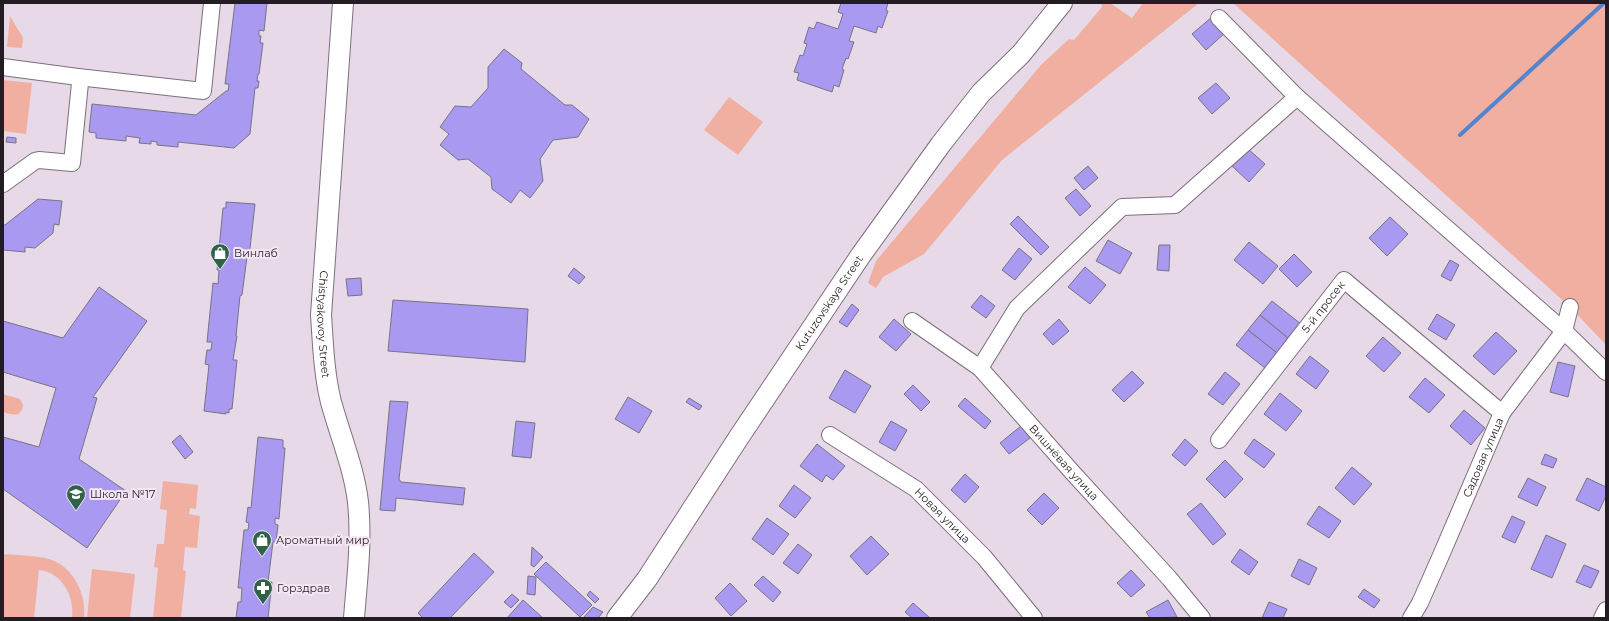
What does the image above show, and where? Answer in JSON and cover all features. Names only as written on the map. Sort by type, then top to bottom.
[{"type":"street","points":[[3,67],[203,91],[212,3]]},
{"type":"street","name":"Chistyakovoy Street","points":[[343,3],[321,314],[324,357],[331,400],[351,468],[358,501],[360,534],[354,618]]},
{"type":"street","name":"Kutuzovskaya Street","points":[[617,618],[647,579],[739,437],[861,255],[936,150],[981,93],[1021,54],[1062,3]]},
{"type":"street","points":[[1219,18],[1297,97],[1564,331],[1606,372]]},
{"type":"street","points":[[3,184],[35,161],[40,160],[72,163],[80,82],[78,77]]},
{"type":"street","points":[[980,368],[1017,308],[1122,207],[1175,205],[1297,97]]},
{"type":"street","name":"5-й просек","points":[[1219,440],[1344,280],[1502,413]]},
{"type":"street","name":"Садовая улица","points":[[1411,618],[1420,603],[1502,413],[1564,331],[1570,307]]},
{"type":"street","name":"Вишнёвая улица","points":[[912,321],[980,368],[1073,474],[1169,578],[1202,618]]},
{"type":"street","name":"Новая улица","points":[[830,435],[916,489],[984,557],[1034,618]]},
{"type":"street","points":[[1602,618],[1606,610]]},
{"type":"shaded area","points":[[1101,3],[1110,3],[1132,18],[1143,3],[1199,3],[1002,160],[924,254],[883,277],[876,288],[868,283],[876,261],[1041,65],[1069,39],[1074,40],[1102,7]]},
{"type":"shaded area","points":[[1233,3],[1606,3],[1606,345],[1570,307]]},
{"type":"shaded area","points":[[10,16],[23,38],[22,48],[7,47]]},
{"type":"shaded area","points":[[3,80],[32,83],[26,134],[3,131]]},
{"type":"shaded area","points":[[729,97],[763,122],[738,155],[704,130]]},
{"type":"shaded area","points":[[3,394],[20,399],[23,405],[18,414],[13,415],[3,412]]},
{"type":"shaded area","points":[[163,481],[198,485],[196,509],[190,508],[189,514],[200,516],[197,548],[185,547],[183,570],[186,571],[181,618],[153,618],[158,568],[154,567],[157,544],[164,544],[167,510],[160,509]]},
{"type":"shaded area","points":[[3,554],[52,560],[67,569],[73,576],[81,592],[84,618],[72,618],[71,602],[65,587],[54,575],[39,570],[34,618],[3,618]]},
{"type":"shaded area","points":[[92,569],[135,574],[130,618],[87,618]]},
{"type":"building","points":[[235,3],[267,3],[264,31],[259,30],[259,36],[261,36],[260,43],[263,43],[257,81],[259,81],[258,88],[255,88],[250,134],[234,148],[178,142],[178,147],[157,145],[157,142],[151,141],[151,144],[139,143],[140,138],[126,136],[126,141],[96,138],[96,133],[89,132],[92,104],[196,115],[228,91],[229,84],[225,84]]},
{"type":"building","points":[[841,3],[888,3],[886,10],[888,11],[882,28],[878,26],[876,33],[854,26],[849,41],[854,42],[848,59],[846,58],[842,69],[844,70],[839,87],[834,85],[832,92],[797,80],[799,73],[794,72],[800,55],[803,56],[807,44],[804,43],[809,27],[814,29],[817,22],[838,29],[843,14],[838,12]]},
{"type":"building","points":[[1212,17],[1225,33],[1206,50],[1192,34]]},
{"type":"building","points":[[504,49],[522,63],[521,69],[565,105],[572,105],[589,119],[578,137],[553,140],[540,159],[543,181],[530,198],[520,190],[511,203],[492,189],[491,177],[468,159],[458,160],[440,145],[449,134],[440,127],[455,106],[471,107],[488,88],[488,67]]},
{"type":"building","points":[[1216,83],[1230,98],[1212,114],[1198,98]]},
{"type":"building","points":[[7,137],[16,138],[16,143],[6,142]]},
{"type":"building","points":[[1247,148],[1265,164],[1249,182],[1232,166]]},
{"type":"building","points":[[1088,166],[1098,178],[1084,190],[1074,178]]},
{"type":"building","points":[[1076,189],[1091,206],[1080,216],[1065,198]]},
{"type":"building","points":[[38,199],[62,201],[59,225],[54,224],[53,233],[35,248],[25,247],[25,252],[3,250],[3,225]]},
{"type":"building","points":[[226,202],[255,204],[249,257],[247,257],[242,295],[240,296],[237,336],[233,360],[237,360],[232,409],[229,409],[229,413],[226,412],[226,414],[204,411],[209,365],[205,364],[207,350],[211,350],[212,342],[207,342],[213,283],[218,284],[219,270],[217,270],[223,208],[226,208]]},
{"type":"building","points":[[1018,216],[1049,247],[1041,255],[1010,224]]},
{"type":"building","points":[[1390,217],[1408,234],[1387,256],[1369,238]]},
{"type":"building","points":[[1108,240],[1132,253],[1120,274],[1096,261]]},
{"type":"building","points":[[1249,242],[1278,266],[1263,284],[1234,260]]},
{"type":"building","points":[[1159,245],[1170,245],[1169,271],[1157,270]]},
{"type":"building","points":[[1019,248],[1032,259],[1015,280],[1002,270]]},
{"type":"building","points":[[1294,254],[1312,272],[1297,287],[1279,269]]},
{"type":"building","points":[[1450,260],[1459,265],[1451,281],[1441,276]]},
{"type":"building","points":[[1085,267],[1106,285],[1090,304],[1068,287]]},
{"type":"building","points":[[574,268],[585,277],[579,284],[568,276]]},
{"type":"building","points":[[361,278],[362,295],[348,296],[346,279]]},
{"type":"building","points":[[99,287],[147,321],[93,397],[97,398],[79,459],[126,491],[87,548],[3,489],[3,437],[39,447],[56,388],[3,372],[3,321],[63,338]]},
{"type":"building","points":[[981,295],[995,306],[986,318],[971,307]]},
{"type":"building","points":[[393,300],[528,309],[525,362],[388,351]]},
{"type":"building","points":[[1272,301],[1301,324],[1289,339],[1260,315]]},
{"type":"building","points":[[852,304],[859,310],[847,327],[839,322]]},
{"type":"building","points":[[1437,314],[1455,325],[1446,340],[1428,329]]},
{"type":"building","points":[[1260,315],[1289,339],[1277,353],[1248,330]]},
{"type":"building","points":[[894,319],[911,334],[896,351],[879,337]]},
{"type":"building","points":[[1059,319],[1069,331],[1053,345],[1043,334]]},
{"type":"building","points":[[1248,330],[1277,353],[1265,368],[1236,345]]},
{"type":"building","points":[[1496,332],[1517,351],[1494,375],[1473,356]]},
{"type":"building","points":[[1383,337],[1401,353],[1384,372],[1366,356]]},
{"type":"building","points":[[1310,356],[1329,371],[1316,389],[1296,374]]},
{"type":"building","points":[[1558,362],[1575,366],[1568,397],[1550,392]]},
{"type":"building","points":[[845,370],[871,386],[855,413],[829,398]]},
{"type":"building","points":[[1132,371],[1144,383],[1124,402],[1112,390]]},
{"type":"building","points":[[1225,372],[1240,384],[1223,405],[1208,394]]},
{"type":"building","points":[[1425,378],[1445,395],[1429,413],[1409,397]]},
{"type":"building","points":[[913,385],[930,402],[921,411],[904,394]]},
{"type":"building","points":[[1280,393],[1302,411],[1286,431],[1264,414]]},
{"type":"building","points":[[628,397],[652,411],[639,433],[615,419]]},
{"type":"building","points":[[689,398],[702,406],[699,410],[686,402]]},
{"type":"building","points":[[965,398],[991,421],[985,429],[958,406]]},
{"type":"building","points":[[390,401],[408,402],[399,479],[401,482],[465,488],[463,505],[396,498],[395,511],[380,510]]},
{"type":"building","points":[[1464,410],[1485,428],[1471,445],[1450,426]]},
{"type":"building","points":[[516,421],[535,423],[531,458],[512,456]]},
{"type":"building","points":[[891,421],[907,430],[895,451],[879,442]]},
{"type":"building","points":[[1021,426],[1030,438],[1009,454],[1000,443]]},
{"type":"building","points":[[180,435],[193,452],[185,459],[172,442]]},
{"type":"building","points":[[258,437],[283,440],[283,448],[285,448],[279,519],[275,518],[275,524],[278,525],[276,542],[273,542],[268,582],[272,582],[268,618],[236,618],[238,602],[241,602],[242,588],[238,588],[244,530],[248,530],[249,523],[246,522],[248,507],[251,508]]},
{"type":"building","points":[[1185,439],[1198,451],[1185,466],[1172,455]]},
{"type":"building","points":[[1254,439],[1275,454],[1264,468],[1244,453]]},
{"type":"building","points":[[817,444],[845,466],[833,480],[826,475],[822,482],[800,466]]},
{"type":"building","points":[[1545,454],[1557,459],[1553,468],[1541,464]]},
{"type":"building","points":[[1225,460],[1243,479],[1225,498],[1206,479]]},
{"type":"building","points":[[1352,467],[1372,484],[1354,505],[1335,488]]},
{"type":"building","points":[[965,474],[979,487],[965,503],[951,490]]},
{"type":"building","points":[[1528,478],[1546,487],[1537,506],[1518,497]]},
{"type":"building","points":[[1587,478],[1606,487],[1606,496],[1599,511],[1576,500]]},
{"type":"building","points":[[794,485],[811,498],[795,518],[779,506]]},
{"type":"building","points":[[1044,493],[1059,508],[1042,525],[1027,510]]},
{"type":"building","points":[[1201,503],[1226,534],[1213,545],[1187,514]]},
{"type":"building","points":[[1319,506],[1341,521],[1329,538],[1307,524]]},
{"type":"building","points":[[1512,516],[1525,522],[1515,543],[1502,537]]},
{"type":"building","points":[[767,518],[789,534],[773,555],[752,539]]},
{"type":"building","points":[[1546,535],[1566,544],[1552,578],[1531,569]]},
{"type":"building","points":[[871,536],[889,554],[867,575],[850,556]]},
{"type":"building","points":[[798,544],[812,555],[798,574],[783,563]]},
{"type":"building","points":[[532,547],[543,557],[534,567],[531,565]]},
{"type":"building","points":[[1240,549],[1258,562],[1249,575],[1231,562]]},
{"type":"building","points":[[474,553],[494,572],[450,618],[423,618],[418,613]]},
{"type":"building","points":[[1299,559],[1317,568],[1309,585],[1291,576]]},
{"type":"building","points":[[546,562],[592,605],[580,617],[534,574]]},
{"type":"building","points":[[1584,565],[1599,571],[1591,588],[1576,582]]},
{"type":"building","points":[[1131,570],[1145,585],[1131,597],[1117,583]]},
{"type":"building","points":[[528,576],[536,577],[535,595],[527,594]]},
{"type":"building","points":[[763,576],[781,592],[773,602],[754,585]]},
{"type":"building","points":[[730,583],[747,601],[731,616],[715,598]]},
{"type":"building","points":[[1364,589],[1380,600],[1374,608],[1358,597]]},
{"type":"building","points":[[590,591],[599,599],[595,603],[587,595]]},
{"type":"building","points":[[512,594],[519,600],[511,608],[504,602]]},
{"type":"building","points":[[523,600],[543,618],[507,618]]},
{"type":"building","points":[[1168,600],[1177,617],[1150,618],[1146,612]]},
{"type":"building","points":[[1269,602],[1287,609],[1283,618],[1262,618]]},
{"type":"building","points":[[913,603],[930,618],[912,618],[905,612]]},
{"type":"building","points":[[593,607],[603,612],[598,618],[583,618]]},
{"type":"waterway","points":[[1460,135],[1604,3]]},
{"type":"place","name":"Винлаб","points":[[220,270]]},
{"type":"place","name":"Школа №17","points":[[76,511]]},
{"type":"place","name":"Ароматный мир","points":[[262,557]]},
{"type":"place","name":"Горздрав","points":[[263,605]]}]
